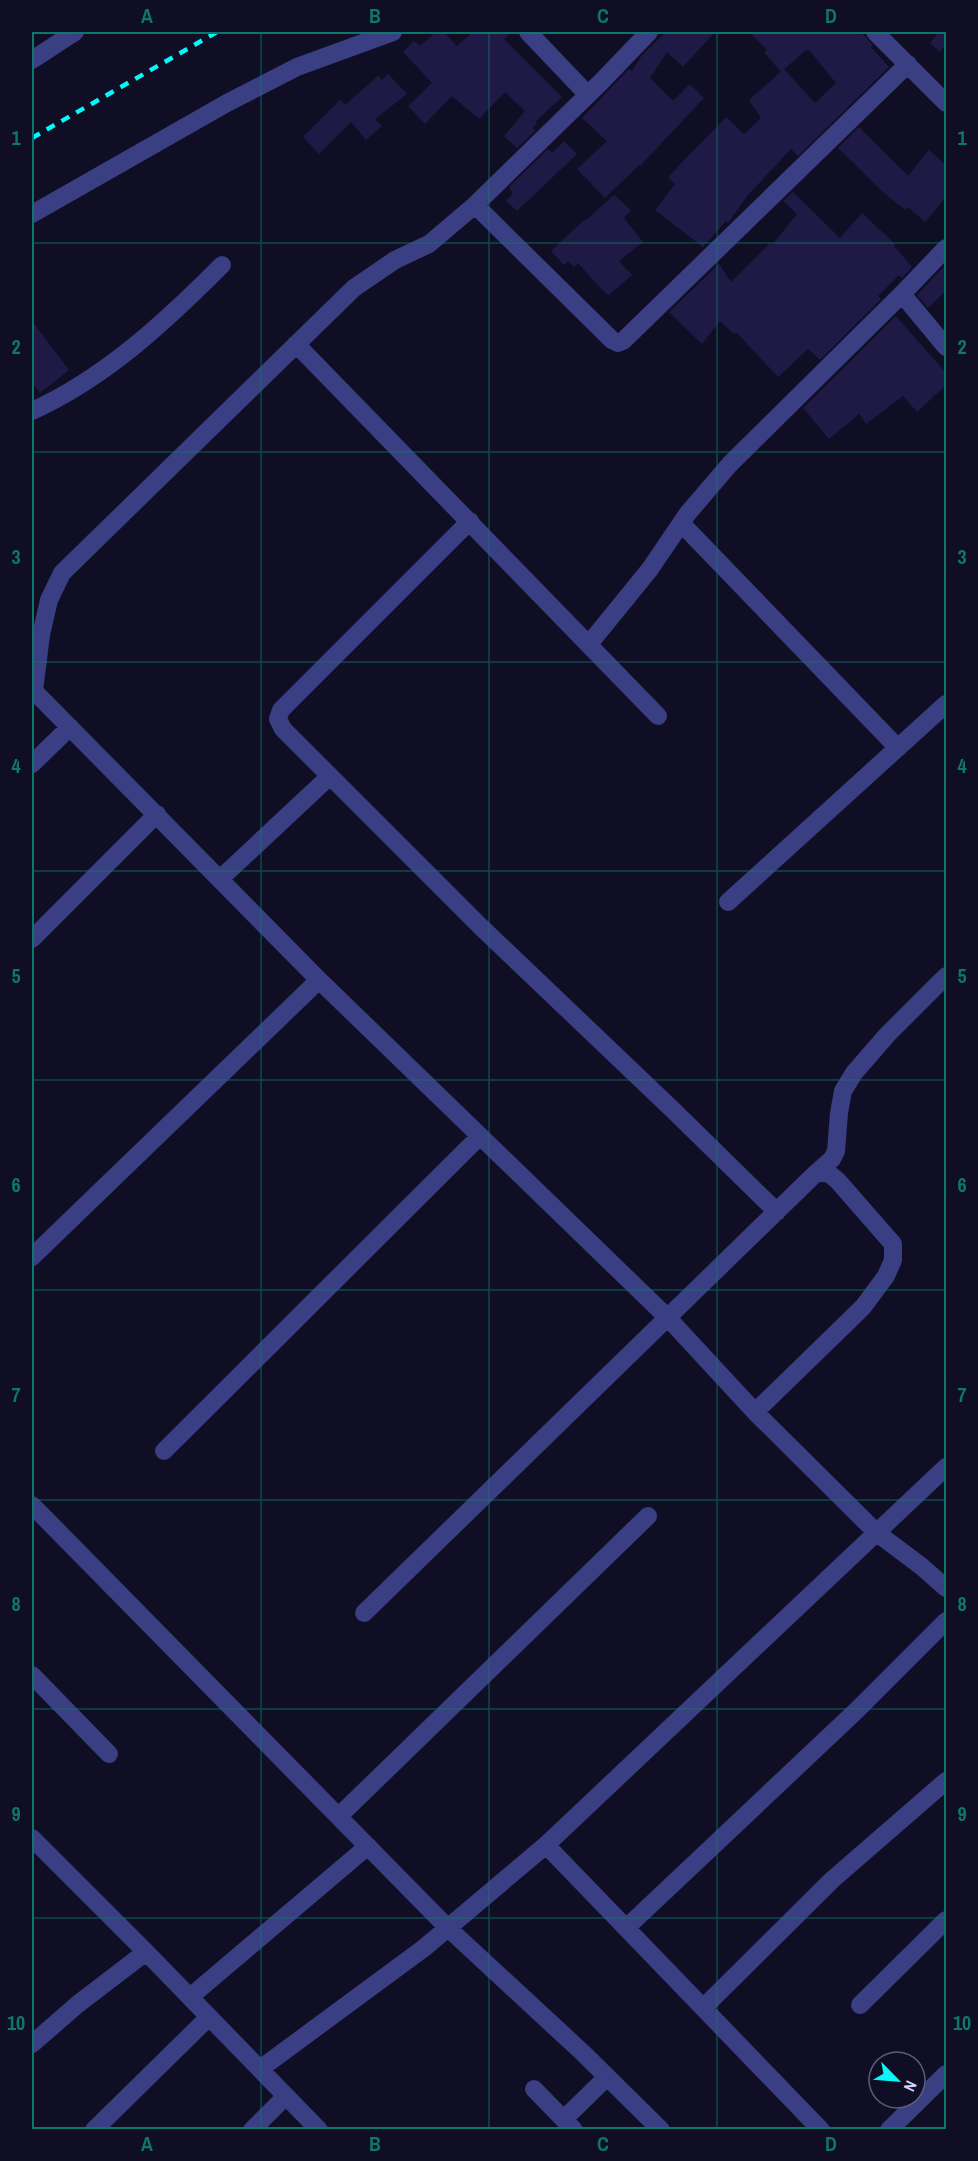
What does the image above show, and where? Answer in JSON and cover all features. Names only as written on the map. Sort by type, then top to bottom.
[{"type":"street","points":[[32,214],[217,109],[297,67],[393,32]]},
{"type":"street","points":[[528,32],[588,95]]},
{"type":"street","points":[[649,32],[475,205],[429,244],[395,260],[354,288],[62,573],[49,600],[41,634],[33,690],[319,980],[668,1318],[755,1412],[877,1533],[946,1588]]},
{"type":"street","points":[[875,32],[946,103]]},
{"type":"street","points":[[32,60],[64,34]]},
{"type":"street","points":[[475,205],[612,340],[618,343],[623,341],[908,64]]},
{"type":"street","points":[[589,644],[650,569],[681,523],[730,464],[946,248]]},
{"type":"street","points":[[32,411],[60,399],[123,357],[222,266]]},
{"type":"street","points":[[902,294],[946,347]]},
{"type":"street","points":[[296,344],[658,716]]},
{"type":"street","points":[[470,521],[281,710],[278,719],[283,729],[481,927],[777,1212]]},
{"type":"street","points":[[681,523],[898,748]]},
{"type":"street","points":[[728,902],[946,704]]},
{"type":"street","points":[[32,764],[70,727]]},
{"type":"street","points":[[220,879],[330,776]]},
{"type":"street","points":[[32,939],[157,814]]},
{"type":"street","points":[[364,1613],[832,1160],[836,1151],[843,1091],[854,1073],[887,1035],[946,976]]},
{"type":"street","points":[[32,1257],[319,980]]},
{"type":"street","points":[[164,1450],[480,1136]]},
{"type":"street","points":[[755,1412],[863,1306],[886,1276],[893,1260],[893,1244],[838,1181],[827,1172],[816,1174]]},
{"type":"street","points":[[260,2069],[424,1948],[546,1845],[946,1467]]},
{"type":"street","points":[[32,1505],[448,1928],[608,2077],[661,2130]]},
{"type":"street","points":[[339,1816],[648,1516]]},
{"type":"street","points":[[626,1928],[857,1710],[946,1621]]},
{"type":"street","points":[[32,1675],[109,1754]]},
{"type":"street","points":[[703,2008],[832,1880],[946,1781]]},
{"type":"street","points":[[32,1838],[319,2130]]},
{"type":"street","points":[[546,1845],[821,2130]]},
{"type":"street","points":[[190,1997],[368,1846]]},
{"type":"street","points":[[860,2005],[946,1920]]},
{"type":"street","points":[[32,2044],[78,2004],[146,1952]]},
{"type":"street","points":[[94,2130],[208,2016]]},
{"type":"street","points":[[889,2130],[946,2074]]},
{"type":"street","points":[[534,2089],[569,2125],[608,2077]]},
{"type":"street","points":[[252,2130],[286,2096]]},
{"type":"building","points":[[436,32],[444,32],[457,46],[473,32],[512,32],[504,39],[562,97],[536,121],[533,128],[535,131],[517,148],[504,136],[525,111],[505,92],[479,119],[452,96],[425,124],[408,106],[432,83],[403,52],[414,41],[420,46]]},
{"type":"building","points":[[666,32],[715,32],[683,67],[667,52],[650,78],[673,101],[690,84],[704,98],[640,166],[605,198],[577,169],[607,141],[582,118],[629,69],[632,71],[642,55]]},
{"type":"building","points":[[749,32],[861,32],[889,67],[798,156],[791,149],[748,195],[728,223],[726,221],[703,247],[655,210],[675,184],[668,177],[726,117],[744,134],[761,118],[749,100],[781,72],[764,52],[767,50]],"holes":[[[806,50],[809,50],[836,83],[815,103],[784,69]]]},
{"type":"building","points":[[939,32],[946,32],[946,44],[940,52],[930,43]]},
{"type":"building","points":[[388,74],[407,94],[375,119],[382,126],[366,140],[351,122],[319,154],[303,137],[340,100],[345,105],[378,76],[382,80]]},
{"type":"building","points":[[859,127],[908,176],[929,150],[946,165],[946,197],[925,222],[908,207],[905,210],[883,192],[838,148]]},
{"type":"building","points":[[564,141],[577,154],[517,211],[506,201],[513,194],[509,187],[548,149],[552,153]]},
{"type":"building","points":[[793,192],[840,238],[862,213],[895,244],[894,246],[912,267],[902,278],[899,275],[878,296],[881,299],[820,360],[808,349],[778,377],[736,332],[734,334],[720,321],[702,344],[669,312],[719,264],[731,282],[770,243],[772,245],[797,214],[783,201]]},
{"type":"building","points":[[614,195],[631,210],[624,218],[643,242],[619,261],[632,275],[609,295],[578,263],[574,267],[568,261],[564,265],[551,251]]},
{"type":"building","points":[[946,264],[946,291],[928,308],[917,295]]},
{"type":"building","points":[[896,316],[946,373],[946,385],[917,412],[903,396],[866,424],[859,414],[829,439],[803,408]]},
{"type":"building","points":[[32,321],[69,370],[40,393],[32,382]]},
{"type":"railway","points":[[32,138],[217,32]]}]
